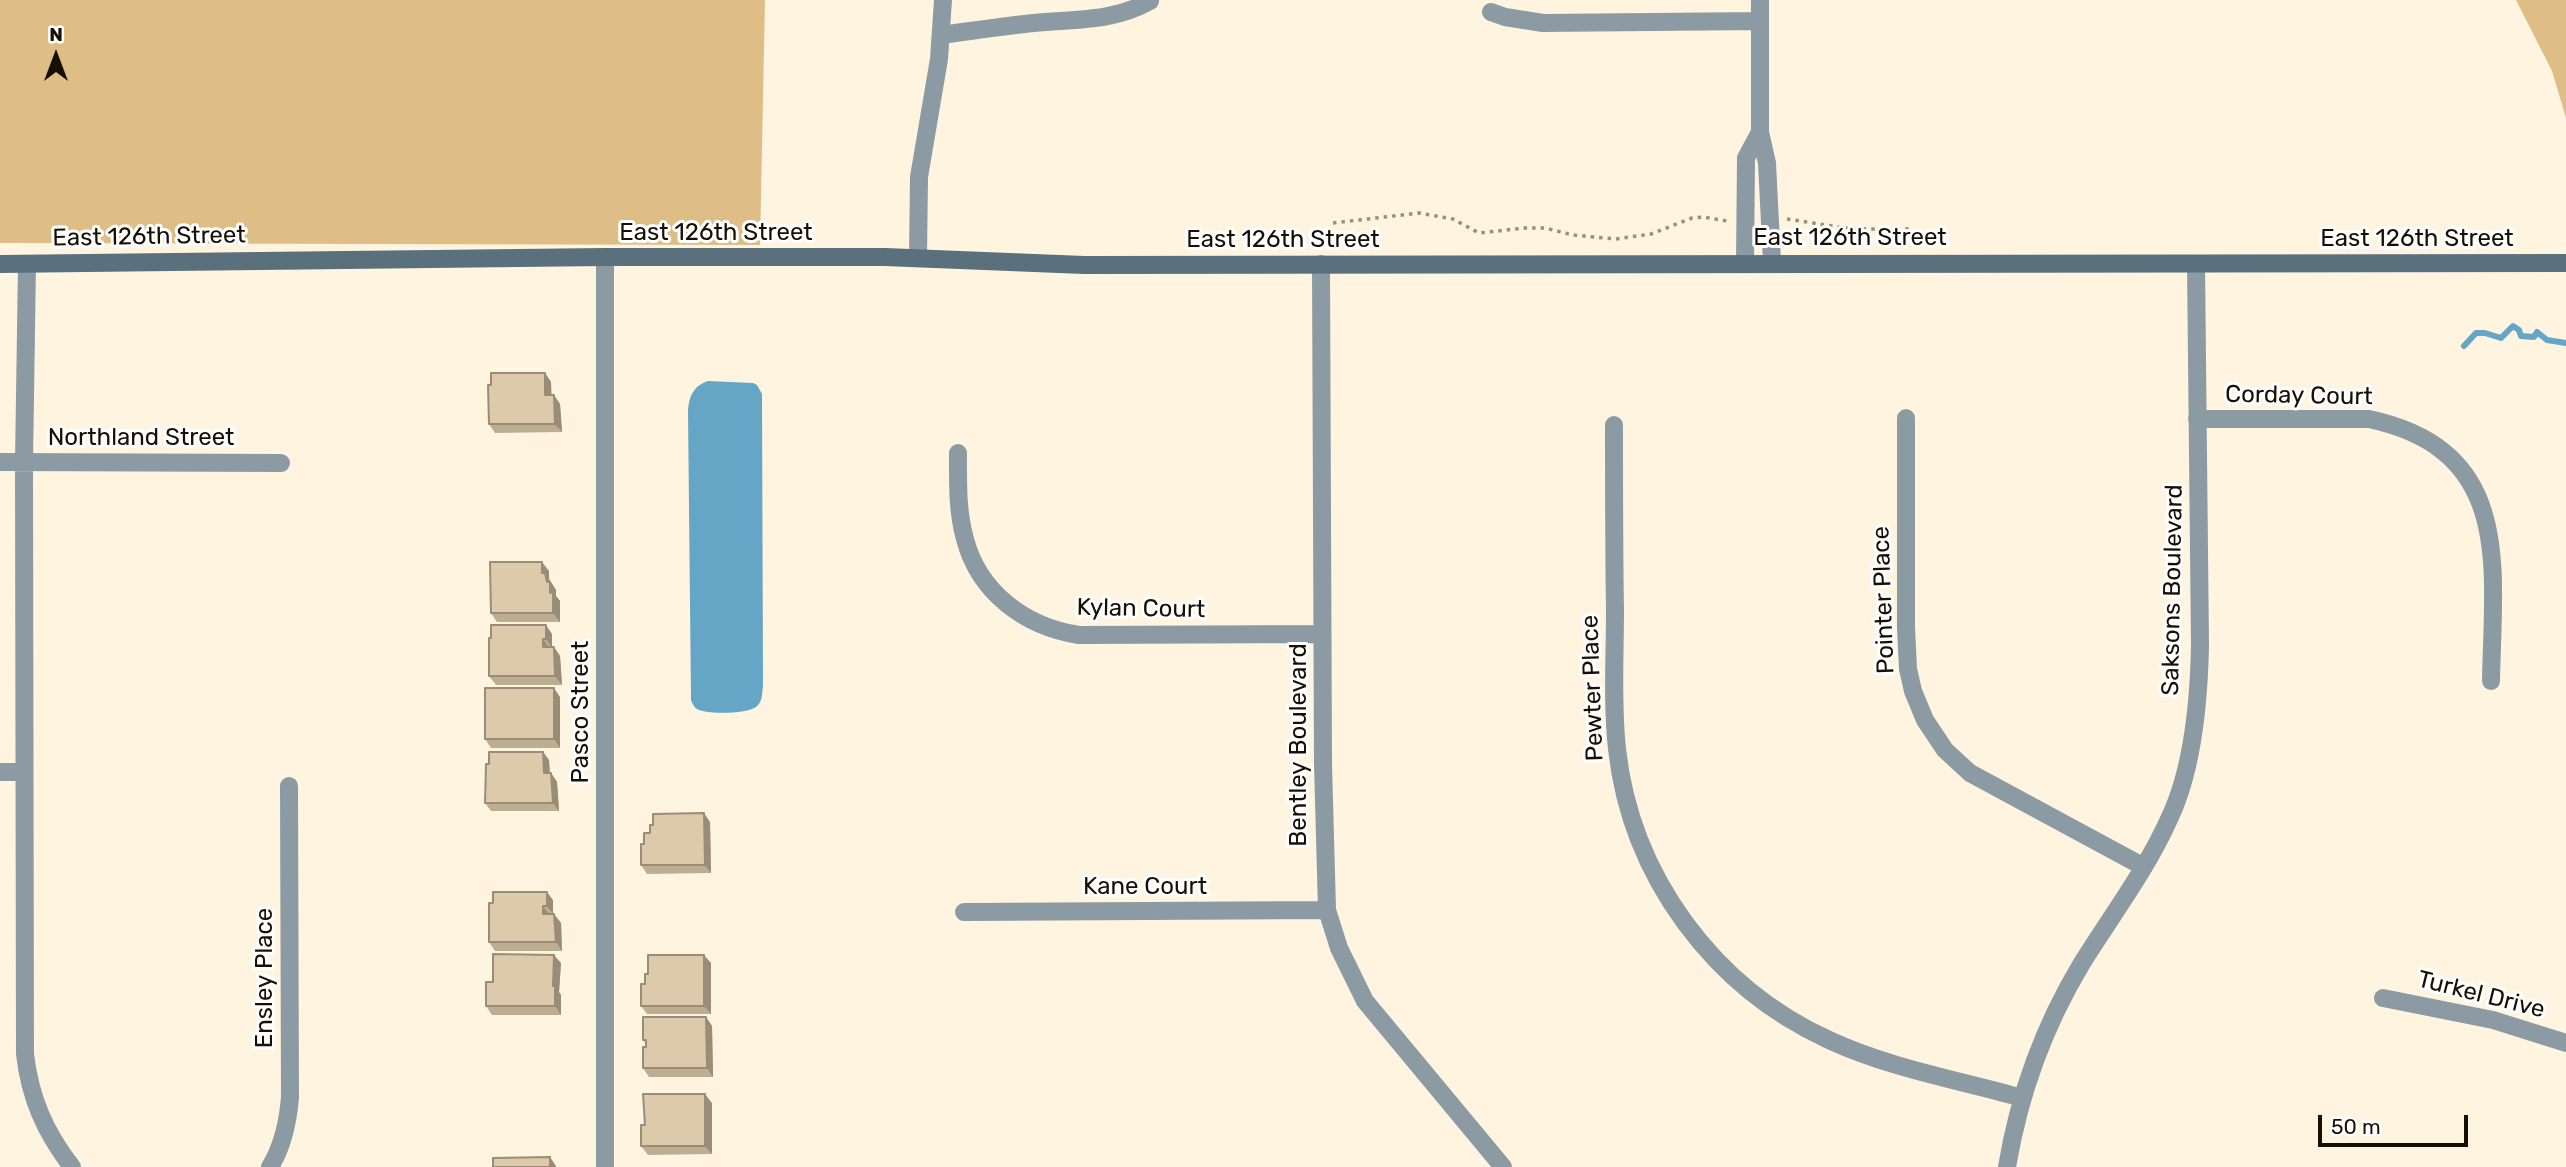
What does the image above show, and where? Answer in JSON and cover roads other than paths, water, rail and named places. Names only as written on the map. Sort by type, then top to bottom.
[{"type":"main road","name":"East 126th Street","points":[[0,264],[605,257],[918,258],[1084,265],[2566,263]]},
{"type":"street","points":[[918,258],[919,177],[941,35],[943,0]]},
{"type":"street","points":[[1760,0],[1760,132],[1767,163],[1772,262]]},
{"type":"street","points":[[941,35],[1016,25],[1105,19],[1135,10],[1150,1]]},
{"type":"street","points":[[1491,12],[1543,23],[1760,21]]},
{"type":"street","points":[[1745,263],[1746,158],[1760,132]]},
{"type":"street","name":"Pasco Street","points":[[605,257],[605,1167]]},
{"type":"street","points":[[27,264],[24,462],[24,1036],[27,1071],[39,1115],[72,1167]]},
{"type":"street","name":"Bentley Boulevard","points":[[1321,264],[1324,871],[1327,910],[1339,948],[1365,1001],[1503,1167]]},
{"type":"street","name":"Saksons Boulevard","points":[[2007,1167],[2022,1098],[2045,1035],[2061,1002],[2144,867],[2170,817],[2180,789],[2199,686],[2196,264]]},
{"type":"street","name":"Pointer Place","points":[[1906,418],[1908,669],[1913,691],[1925,720],[1945,750],[1970,773],[2144,867]]},
{"type":"street","name":"Corday Court","points":[[2197,419],[2369,419],[2419,436],[2445,454],[2462,470],[2479,495],[2489,532],[2493,578],[2491,681]]},
{"type":"street","name":"Pewter Place","points":[[1614,425],[1617,749],[1633,824],[1659,882],[1676,912],[1709,954],[1747,989],[1782,1015],[1868,1056],[2022,1098]]},
{"type":"street","name":"Kylan Court","points":[[958,453],[959,506],[968,550],[984,580],[1000,599],[1034,621],[1062,633],[1079,635],[1322,634]]},
{"type":"street","name":"Northland Street","points":[[0,462],[281,463]]},
{"type":"street","points":[[0,772],[24,772]]},
{"type":"street","name":"Ensley Place","points":[[270,1167],[278,1154],[286,1127],[290,1097],[289,786]]},
{"type":"street","name":"Kane Court","points":[[964,912],[1327,910]]},
{"type":"street","name":"Turkel Drive","points":[[2383,998],[2493,1020],[2566,1043]]},
{"type":"water","points":[[708,381],[753,383],[762,394],[763,685],[759,704],[747,711],[731,713],[701,710],[695,707],[691,700],[688,411],[693,393]]},
{"type":"waterway","points":[[2464,346],[2476,333],[2501,338],[2513,326],[2519,330],[2521,336],[2534,337],[2537,332],[2547,340],[2566,343]]}]
